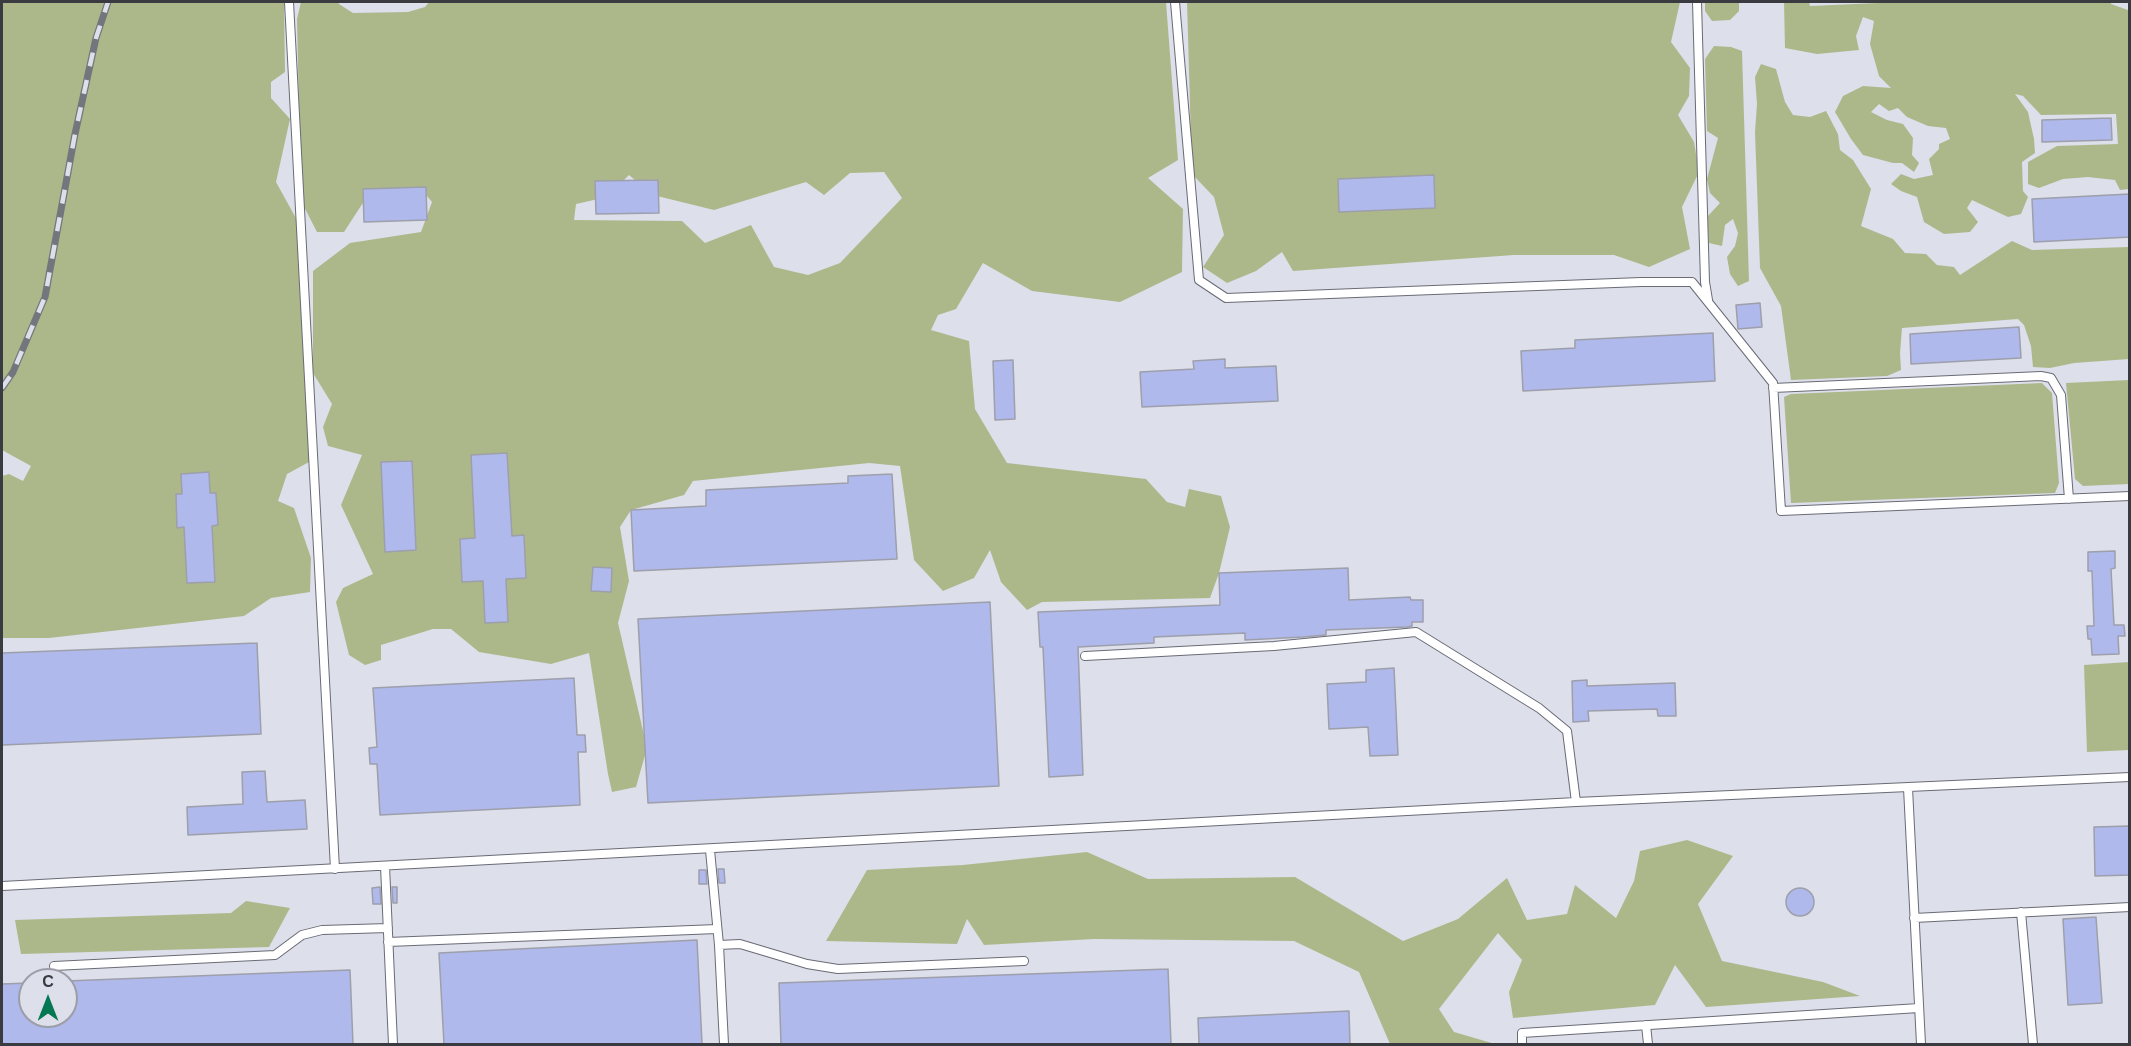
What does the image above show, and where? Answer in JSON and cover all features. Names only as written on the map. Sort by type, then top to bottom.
[{"type":"lane","points":[[289,2],[334,869]]},
{"type":"lane","points":[[1175,2],[1199,280],[1226,298],[1692,282],[1773,383],[1781,511],[2130,496]]},
{"type":"lane","points":[[1697,2],[1705,282],[1708,302]]},
{"type":"lane","points":[[1773,388],[2041,376],[2051,378],[2061,395],[2069,499]]},
{"type":"lane","points":[[1085,656],[1274,646],[1416,632],[1539,708],[1567,731],[1576,802]]},
{"type":"lane","points":[[2,886],[1576,802],[2130,777]]},
{"type":"lane","points":[[1908,788],[1921,1044]]},
{"type":"lane","points":[[710,850],[719,945],[724,1044]]},
{"type":"lane","points":[[385,866],[393,1044]]},
{"type":"lane","points":[[1914,918],[2130,907]]},
{"type":"lane","points":[[2021,912],[2032,1044]]},
{"type":"lane","points":[[54,966],[275,955],[302,935],[322,930],[388,928]]},
{"type":"lane","points":[[388,942],[717,929]]},
{"type":"lane","points":[[719,945],[740,944],[807,964],[838,969],[1024,961]]},
{"type":"lane","points":[[1522,1044],[1522,1033],[1919,1008]]},
{"type":"lane","points":[[1646,1025],[1648,1044]]},
{"type":"green space","points":[[2,2],[284,2],[285,72],[271,82],[271,98],[290,119],[276,182],[303,231],[309,462],[287,474],[278,501],[294,508],[311,558],[310,592],[271,598],[244,616],[49,638],[2,638],[2,476],[9,474],[23,481],[31,466],[2,450]]},
{"type":"green space","points":[[301,2],[338,2],[353,13],[408,12],[425,7],[429,2],[1166,2],[1178,160],[1148,178],[1183,209],[1182,272],[1120,302],[1032,291],[983,263],[956,309],[938,315],[931,330],[969,341],[975,409],[1007,463],[1146,479],[1167,502],[1185,507],[1189,489],[1221,496],[1230,527],[1219,573],[1210,598],[1042,602],[1027,610],[1001,582],[990,550],[974,578],[943,591],[914,560],[900,466],[869,463],[693,481],[684,495],[631,510],[620,527],[629,581],[618,623],[647,748],[636,787],[612,792],[589,653],[551,664],[479,652],[451,629],[433,629],[381,645],[381,660],[365,665],[349,655],[336,602],[343,588],[373,574],[341,505],[362,455],[328,446],[323,427],[332,404],[313,373],[313,271],[350,243],[421,232],[432,202],[421,189],[370,192],[344,232],[317,232],[301,201],[297,19]],"holes":[[[884,172],[902,198],[840,263],[808,275],[774,267],[751,225],[705,243],[682,221],[574,220],[576,204],[607,197],[629,175],[653,195],[714,210],[806,182],[824,195],[850,173]]]},
{"type":"green space","points":[[1187,2],[1680,2],[1671,42],[1690,68],[1689,96],[1678,115],[1694,142],[1699,172],[1682,207],[1690,249],[1649,267],[1614,255],[1514,255],[1293,271],[1282,252],[1256,271],[1227,283],[1203,267],[1224,235],[1214,197],[1192,174]]},
{"type":"green space","points":[[1705,2],[1739,2],[1739,11],[1730,20],[1712,21],[1705,11]]},
{"type":"green space","points":[[1784,2],[1809,2],[1810,6],[1901,2],[2111,2],[2111,4],[2128,10],[2129,189],[2120,190],[2115,180],[2088,177],[2063,179],[2039,188],[2028,184],[2028,162],[2057,146],[2118,144],[2116,114],[2041,115],[2023,96],[2015,94],[2028,112],[2035,153],[2022,162],[2023,191],[2028,197],[2021,214],[2008,217],[1972,200],[1967,208],[1978,222],[1970,232],[1944,234],[1924,222],[1917,197],[1891,184],[1901,174],[1914,179],[1933,175],[1929,159],[1939,149],[1939,144],[1950,139],[1946,128],[1928,126],[1907,117],[1898,108],[1889,111],[1879,104],[1871,112],[1887,120],[1903,124],[1913,138],[1912,155],[1919,163],[1914,172],[1902,163],[1893,163],[1863,155],[1835,112],[1843,96],[1863,86],[1891,88],[1879,76],[1870,44],[1874,21],[1863,17],[1856,36],[1859,50],[1817,54],[1785,48]]},
{"type":"green space","points":[[1714,46],[1731,47],[1742,51],[1749,281],[1738,286],[1730,274],[1727,257],[1735,246],[1738,233],[1733,219],[1725,225],[1722,246],[1709,243],[1707,217],[1720,203],[1710,193],[1707,179],[1718,138],[1707,131],[1705,59]]},
{"type":"green space","points":[[1761,64],[1776,69],[1785,102],[1793,115],[1810,117],[1826,111],[1838,134],[1840,150],[1853,160],[1871,189],[1861,226],[1893,239],[1905,253],[1926,254],[1937,265],[1954,267],[1960,275],[2012,241],[2032,250],[2129,247],[2129,359],[2074,363],[2050,368],[2033,367],[2031,346],[2024,325],[2018,319],[1902,328],[1901,370],[1887,376],[1791,380],[1781,306],[1760,268],[1755,77]]},
{"type":"green space","points":[[2129,380],[2129,484],[2083,486],[2075,479],[2066,383]]},
{"type":"green space","points":[[2042,383],[2052,393],[2059,483],[2055,493],[1791,503],[1784,397],[1791,394]]},
{"type":"green space","points":[[2129,662],[2129,750],[2087,752],[2084,665]]},
{"type":"green space","points":[[1687,840],[1733,856],[1698,904],[1722,961],[1823,982],[1860,996],[1706,1007],[1675,965],[1655,1005],[1513,1018],[1509,992],[1522,960],[1498,933],[1439,1009],[1454,1032],[1495,1044],[1390,1044],[1359,972],[1294,941],[1094,939],[984,945],[967,919],[957,944],[826,941],[867,870],[963,865],[1087,852],[1148,879],[1295,877],[1403,941],[1458,919],[1507,878],[1527,920],[1567,914],[1575,885],[1616,918],[1634,881],[1640,851]]},
{"type":"green space","points":[[246,901],[290,908],[269,947],[21,954],[15,920],[231,913]]},
{"type":"building","points":[[2111,118],[2112,140],[2042,142],[2042,120]]},
{"type":"building","points":[[1434,175],[1435,208],[1339,212],[1338,179]]},
{"type":"building","points":[[658,180],[659,213],[596,214],[595,181]]},
{"type":"building","points":[[426,187],[427,220],[364,222],[363,189]]},
{"type":"building","points":[[2130,194],[2130,237],[2034,242],[2032,199]]},
{"type":"building","points":[[1760,303],[1762,327],[1738,329],[1736,305]]},
{"type":"building","points":[[2019,327],[2021,358],[1911,364],[1910,334]]},
{"type":"building","points":[[1713,333],[1715,381],[1523,391],[1521,351],[1575,348],[1575,340]]},
{"type":"building","points":[[1225,359],[1225,368],[1276,366],[1278,401],[1142,407],[1140,372],[1194,369],[1193,361]]},
{"type":"building","points":[[1013,360],[1015,419],[995,420],[993,361]]},
{"type":"building","points":[[507,453],[512,536],[524,535],[526,578],[506,579],[508,622],[485,623],[483,581],[462,582],[460,539],[475,538],[471,455]]},
{"type":"building","points":[[412,461],[416,550],[385,552],[381,462]]},
{"type":"building","points":[[209,472],[210,493],[216,493],[218,525],[212,526],[215,582],[187,583],[184,527],[177,528],[176,494],[182,494],[181,474]]},
{"type":"building","points":[[892,474],[897,559],[634,571],[631,510],[706,506],[706,490],[848,483],[848,476]]},
{"type":"building","points":[[2115,551],[2115,568],[2111,569],[2114,625],[2124,625],[2125,636],[2118,636],[2119,654],[2092,655],[2087,626],[2094,626],[2092,571],[2088,571],[2088,552]]},
{"type":"building","points":[[593,567],[612,568],[611,592],[591,591]]},
{"type":"building","points":[[1348,568],[1349,600],[1410,597],[1411,600],[1423,600],[1423,622],[1412,622],[1412,626],[1407,627],[1326,630],[1326,635],[1303,637],[1245,640],[1245,633],[1154,637],[1154,643],[1078,647],[1083,775],[1049,777],[1043,647],[1040,647],[1038,612],[1220,605],[1219,573]]},
{"type":"building","points":[[990,602],[999,786],[648,803],[638,619]]},
{"type":"building","points":[[257,643],[261,734],[2,745],[2,653]]},
{"type":"building","points":[[1394,668],[1398,755],[1370,756],[1368,727],[1329,729],[1327,684],[1366,682],[1366,670]]},
{"type":"building","points":[[574,678],[577,735],[585,735],[586,752],[578,752],[580,805],[380,815],[377,764],[370,764],[369,748],[377,747],[373,688]]},
{"type":"building","points":[[1587,680],[1587,686],[1675,683],[1676,716],[1658,716],[1657,709],[1588,711],[1589,721],[1573,722],[1572,681]]},
{"type":"building","points":[[265,771],[267,802],[305,800],[307,829],[188,835],[187,807],[243,804],[242,772]]},
{"type":"building","points":[[2130,826],[2130,875],[2095,876],[2094,827]]},
{"type":"building","points":[[718,869],[724,869],[725,883],[719,883]]},
{"type":"building","points":[[699,870],[706,870],[707,884],[699,884]]},
{"type":"building","points":[[380,887],[381,904],[373,904],[372,888]]},
{"type":"building","points":[[392,887],[397,887],[397,903],[393,903]]},
{"type":"building","points":[[1800,888],[1810,892],[1814,902],[1810,912],[1800,916],[1790,912],[1786,902],[1790,892]]},
{"type":"building","points":[[2096,917],[2102,1003],[2068,1005],[2063,919]]},
{"type":"building","points":[[697,940],[702,1044],[444,1044],[439,953]]},
{"type":"building","points":[[1168,969],[1171,1044],[781,1044],[779,983]]},
{"type":"building","points":[[350,970],[353,1044],[2,1044],[2,984],[18,983],[18,1028],[78,1028],[78,981]]},
{"type":"building","points":[[1349,1011],[1350,1044],[1199,1044],[1198,1018]]},
{"type":"railway","points":[[2,388],[13,372],[45,297],[75,134],[96,38],[108,2]]}]
